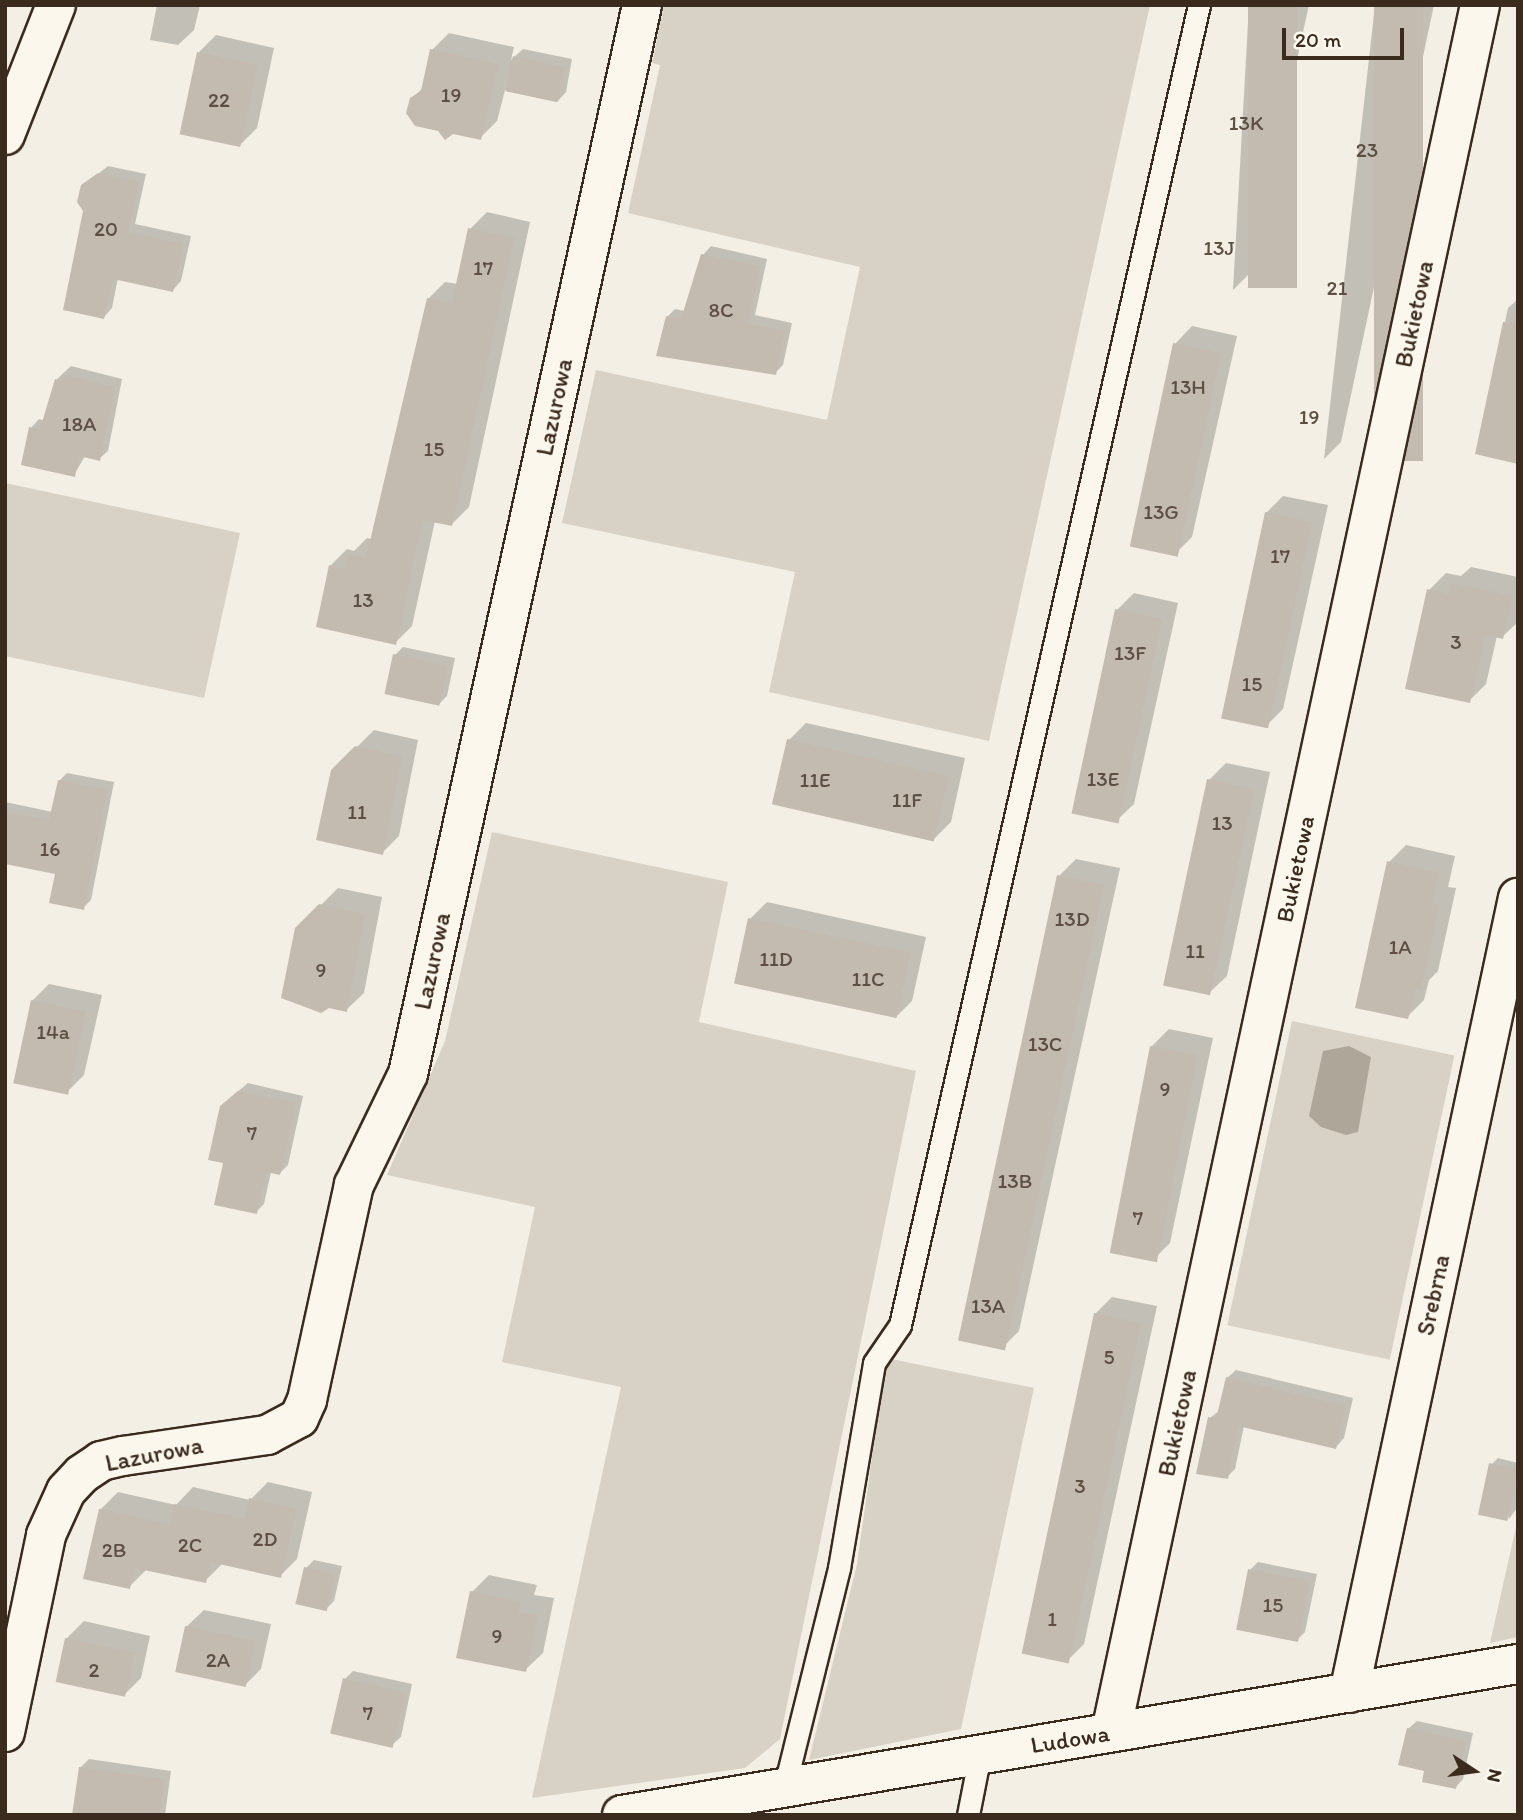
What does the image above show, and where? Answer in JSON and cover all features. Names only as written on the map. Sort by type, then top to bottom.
[{"type":"street","points":[[5,135],[56,5]]},
{"type":"street","name":"Lazurowa","points":[[5,1732],[46,1535],[66,1491],[82,1474],[101,1461],[267,1435],[299,1418],[307,1400],[354,1185],[408,1074],[642,5]]},
{"type":"street","name":"Bukietowa","points":[[1111,1732],[1480,5]]},
{"type":"street","name":"Srebrna","points":[[1349,1693],[1518,898]]},
{"type":"street","name":"Ludowa","points":[[622,1815],[1518,1664]]},
{"type":"lane","points":[[784,1789],[839,1568],[873,1363],[900,1325],[1199,5]]},
{"type":"lane","points":[[968,1815],[980,1754]]},
{"type":"shaded area","points":[[664,5],[1150,5],[989,741],[769,692],[795,572],[562,523],[596,370],[827,420],[860,267],[628,213],[660,65],[652,63]]},
{"type":"shaded area","points":[[5,483],[240,533],[204,698],[5,656]]},
{"type":"shaded area","points":[[492,832],[728,882],[699,1022],[916,1071],[780,1739],[745,1768],[532,1798],[621,1387],[502,1362],[535,1207],[387,1175],[445,1041]]},
{"type":"shaded area","points":[[1292,1021],[1454,1056],[1390,1360],[1227,1325]]},
{"type":"shaded area","points":[[1349,1046],[1371,1057],[1358,1132],[1346,1135],[1321,1127],[1309,1116],[1323,1051]]},
{"type":"shaded area","points":[[886,1358],[1034,1388],[961,1729],[809,1760],[857,1564]]},
{"type":"shaded area","points":[[1518,1518],[1518,1637],[1490,1643]]},
{"type":"building","points":[[1248,5],[1297,5],[1297,288],[1248,288]]},
{"type":"building","points":[[1374,5],[1423,5],[1423,461],[1374,461]]},
{"type":"building","points":[[430,49],[498,64],[481,140],[453,134],[445,140],[438,131],[415,126],[406,113],[410,98],[421,91]]},
{"type":"building","points":[[197,52],[258,65],[240,147],[180,134]]},
{"type":"building","points":[[513,56],[565,67],[557,102],[506,91]]},
{"type":"building","points":[[98,173],[139,182],[128,232],[183,244],[173,292],[113,279],[104,319],[63,310],[83,211],[77,202],[81,185]]},
{"type":"building","points":[[468,228],[514,238],[452,526],[422,520],[396,645],[316,627],[329,565],[345,569],[348,554],[366,558],[427,298],[452,303]]},
{"type":"building","points":[[701,254],[760,266],[748,323],[785,331],[776,375],[656,356],[666,316],[681,319]]},
{"type":"building","points":[[1503,322],[1518,323],[1518,464],[1475,454]]},
{"type":"building","points":[[1173,343],[1221,353],[1178,557],[1130,546]]},
{"type":"building","points":[[62,374],[115,387],[100,461],[79,456],[75,477],[21,465],[29,427],[40,429],[55,379],[60,381]]},
{"type":"building","points":[[1265,512],[1312,522],[1268,728],[1221,718]]},
{"type":"building","points":[[1452,583],[1513,596],[1503,639],[1485,635],[1470,703],[1405,689],[1427,589],[1449,594]]},
{"type":"building","points":[[1115,609],[1162,619],[1118,823],[1072,813]]},
{"type":"building","points":[[393,654],[448,666],[439,706],[384,694]]},
{"type":"building","points":[[787,739],[949,776],[934,842],[772,804]]},
{"type":"building","points":[[355,746],[402,756],[383,855],[316,840],[331,770]]},
{"type":"building","points":[[1207,779],[1254,789],[1210,995],[1163,985]]},
{"type":"building","points":[[58,780],[107,790],[84,910],[49,903],[55,874],[5,864],[5,812],[49,820]]},
{"type":"building","points":[[1387,861],[1439,873],[1432,903],[1439,905],[1421,990],[1415,989],[1408,1019],[1355,1008]]},
{"type":"building","points":[[1057,875],[1104,885],[1005,1351],[958,1341]]},
{"type":"building","points":[[319,904],[365,914],[347,1012],[329,1008],[321,1013],[281,998],[295,928]]},
{"type":"building","points":[[748,918],[910,953],[896,1018],[734,984]]},
{"type":"building","points":[[31,1000],[86,1012],[68,1095],[13,1083]]},
{"type":"building","points":[[1150,1046],[1197,1055],[1157,1262],[1110,1253]]},
{"type":"building","points":[[238,1091],[296,1103],[280,1175],[266,1172],[257,1214],[214,1205],[223,1163],[208,1160],[220,1106]]},
{"type":"building","points":[[1094,1313],[1141,1323],[1069,1663],[1022,1653]]},
{"type":"building","points":[[1226,1377],[1345,1406],[1336,1449],[1238,1426],[1228,1479],[1196,1474],[1208,1417],[1216,1419]]},
{"type":"building","points":[[1489,1463],[1518,1469],[1507,1521],[1478,1515]]},
{"type":"building","points":[[249,1498],[296,1509],[281,1578],[210,1562],[206,1583],[134,1568],[130,1589],[83,1579],[99,1509],[170,1524],[174,1504],[245,1519]]},
{"type":"building","points":[[304,1567],[335,1574],[327,1611],[295,1604]]},
{"type":"building","points":[[1248,1569],[1310,1581],[1298,1642],[1236,1630]]},
{"type":"building","points":[[470,1591],[521,1602],[518,1612],[538,1615],[526,1672],[456,1658]]},
{"type":"building","points":[[185,1626],[255,1641],[246,1687],[175,1672]]},
{"type":"building","points":[[65,1638],[134,1653],[125,1697],[56,1682]]},
{"type":"building","points":[[343,1678],[405,1692],[393,1748],[330,1734]]},
{"type":"building","points":[[1407,1728],[1466,1741],[1456,1789],[1422,1782],[1424,1771],[1398,1765]]},
{"type":"building","points":[[79,1767],[164,1779],[159,1815],[72,1815]]}]
